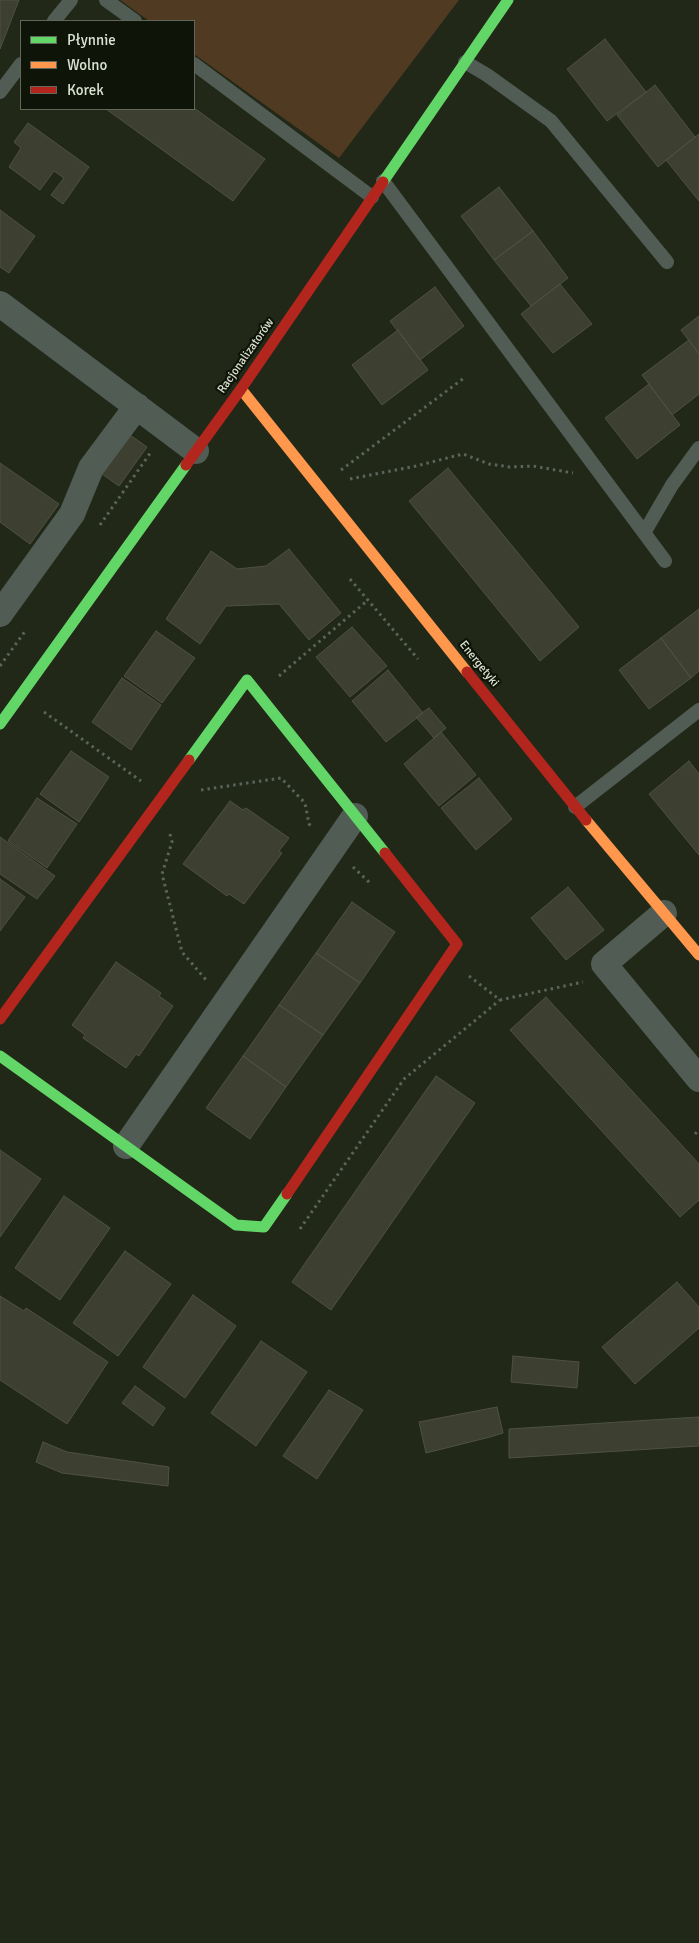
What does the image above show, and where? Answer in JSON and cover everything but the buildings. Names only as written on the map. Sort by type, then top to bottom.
[{"type":"street","name":"Racjonalizatorów","points":[[0,724],[241,389],[508,0]]},
{"type":"street","points":[[0,304],[196,451]]},
{"type":"street","name":"Energetyki","points":[[241,389],[575,807],[699,955]]},
{"type":"street","points":[[0,614],[72,514],[90,468],[137,406]]},
{"type":"street","points":[[0,1019],[248,680],[456,944],[264,1227],[236,1225],[0,1056]]},
{"type":"street","points":[[126,1146],[355,816]]},
{"type":"street","points":[[664,913],[604,964],[699,1079]]},
{"type":"lane","points":[[55,20],[71,0]]},
{"type":"lane","points":[[106,0],[134,20]]},
{"type":"lane","points":[[465,62],[487,75],[551,121],[667,262]]},
{"type":"lane","points":[[0,92],[20,65]]},
{"type":"lane","points":[[195,65],[372,197]]},
{"type":"lane","points":[[383,181],[665,561]]},
{"type":"lane","points":[[644,533],[672,485],[699,448]]},
{"type":"lane","points":[[575,807],[699,710]]},
{"type":"path","points":[[340,471],[464,378]]},
{"type":"path","points":[[346,480],[416,466],[463,454],[490,464],[510,467],[533,466],[579,474]]},
{"type":"path","points":[[258,693],[368,600]]},
{"type":"path","points":[[162,797],[172,842],[162,874],[182,952],[226,1002]]},
{"type":"path","points":[[300,1230],[404,1079],[500,1000]]},
{"type":"path","points":[[694,1134],[699,1130]]},
{"type":"shaded area","points":[[120,0],[459,0],[339,158],[195,55],[195,20],[148,20]]},
{"type":"traffic: fast","points":[[383,182],[508,0]]},
{"type":"traffic: fast","points":[[0,724],[186,465]]},
{"type":"traffic: fast","points":[[189,760],[247,680],[385,853]]},
{"type":"traffic: fast","points":[[0,1056],[236,1225],[264,1227],[287,1194]]},
{"type":"traffic: slow","points":[[241,389],[467,672]]},
{"type":"traffic: slow","points":[[586,820],[699,955]]},
{"type":"traffic: jam","points":[[186,465],[241,389],[383,182]]},
{"type":"traffic: jam","points":[[467,672],[586,820]]},
{"type":"traffic: jam","points":[[0,1019],[189,760]]},
{"type":"traffic: jam","points":[[287,1194],[457,944],[385,853]]}]
